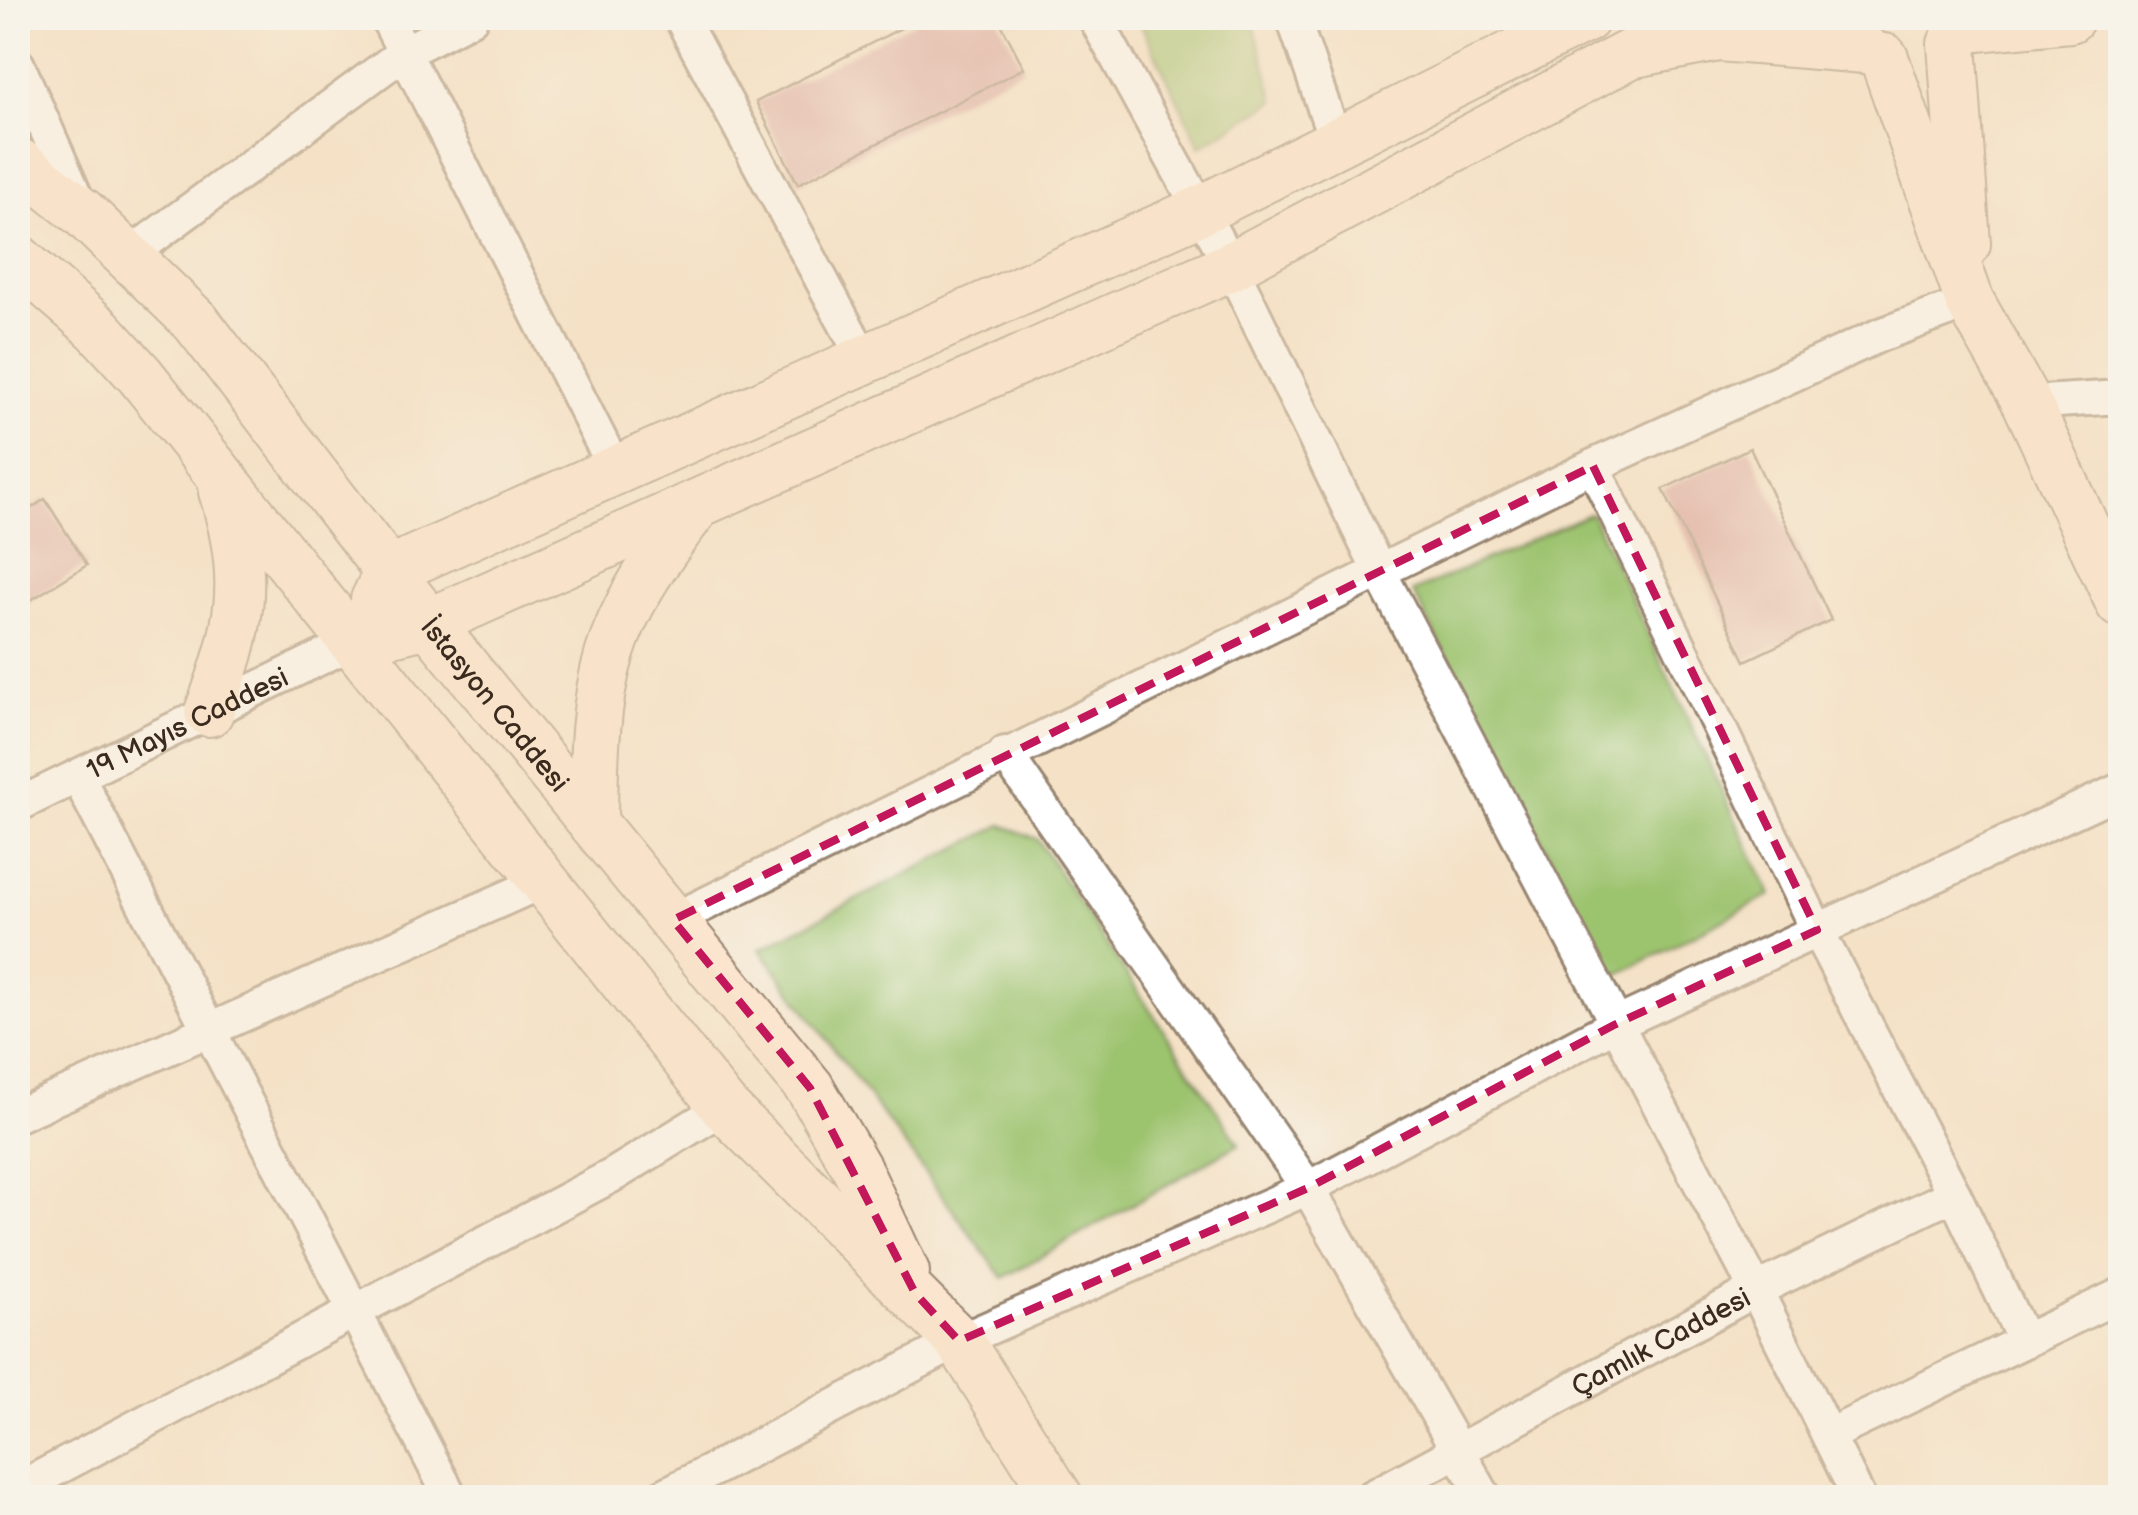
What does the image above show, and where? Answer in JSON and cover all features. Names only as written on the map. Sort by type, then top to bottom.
[{"type":"street","points":[[387,18],[615,469]]},
{"type":"street","points":[[129,255],[404,52],[472,18]]},
{"type":"street","points":[[681,18],[864,359]]},
{"type":"street","points":[[1095,18],[1231,266],[1379,571],[1756,1290],[1859,1498]]},
{"type":"street","points":[[1293,18],[1336,142]]},
{"type":"street","points":[[355,640],[389,572],[1199,211],[1586,18]]},
{"type":"street","points":[[355,640],[429,623],[1231,266],[1630,54],[1720,38],[1863,41],[1908,62],[1932,57],[1963,30],[2070,18]]},
{"type":"street","points":[[1963,30],[1970,302]]},
{"type":"street","points":[[1863,41],[1970,302],[2027,403],[2120,603]]},
{"type":"street","points":[[18,65],[83,213]]},
{"type":"street","name":"İstasyon Caddesi","points":[[18,162],[83,213],[196,322],[429,623],[810,1088],[856,1167],[916,1294]]},
{"type":"street","name":"İstasyon Caddesi","points":[[18,259],[98,329],[216,469],[724,1107],[959,1341],[1058,1498]]},
{"type":"street","points":[[673,920],[1593,466],[1880,335],[1970,302]]},
{"type":"street","points":[[2027,403],[2120,397]]},
{"type":"street","points":[[1593,466],[1817,930],[1954,1194],[2022,1338]]},
{"type":"street","points":[[209,712],[230,658],[242,595],[239,545],[216,469]]},
{"type":"street","points":[[593,822],[596,704],[614,631],[656,558],[700,502]]},
{"type":"street","name":"19 Mayıs Caddesi","points":[[18,805],[355,640]]},
{"type":"street","points":[[1005,753],[1308,1188],[1485,1498]]},
{"type":"street","points":[[78,777],[450,1498]]},
{"type":"street","points":[[659,1498],[959,1341],[1308,1188],[1614,1025],[2120,790]]},
{"type":"street","points":[[18,1115],[208,1027],[544,881]]},
{"type":"street","points":[[18,1489],[615,1174],[724,1107]]},
{"type":"street","name":"Çamlık Caddesi","points":[[1370,1498],[1756,1290],[1954,1194]]},
{"type":"street","points":[[1829,1435],[2022,1338],[2120,1295]]},
{"type":"highlighted area","points":[[1593,466],[1817,930],[1614,1025],[1308,1188],[959,1341],[915,1293],[810,1088],[673,920]]},
{"type":"green space","points":[[1138,18],[1252,18],[1275,101],[1200,146]]},
{"type":"green space","points":[[1591,513],[1771,895],[1613,977],[1413,592]]},
{"type":"green space","points":[[1002,825],[1037,839],[1239,1144],[1003,1278],[760,949]]},
{"type":"building","points":[[921,18],[998,18],[1024,68],[798,184],[756,102]]},
{"type":"building","points":[[1750,448],[1831,620],[1745,661],[1663,489]]},
{"type":"building","points":[[45,499],[87,565],[18,608],[18,517]]}]
